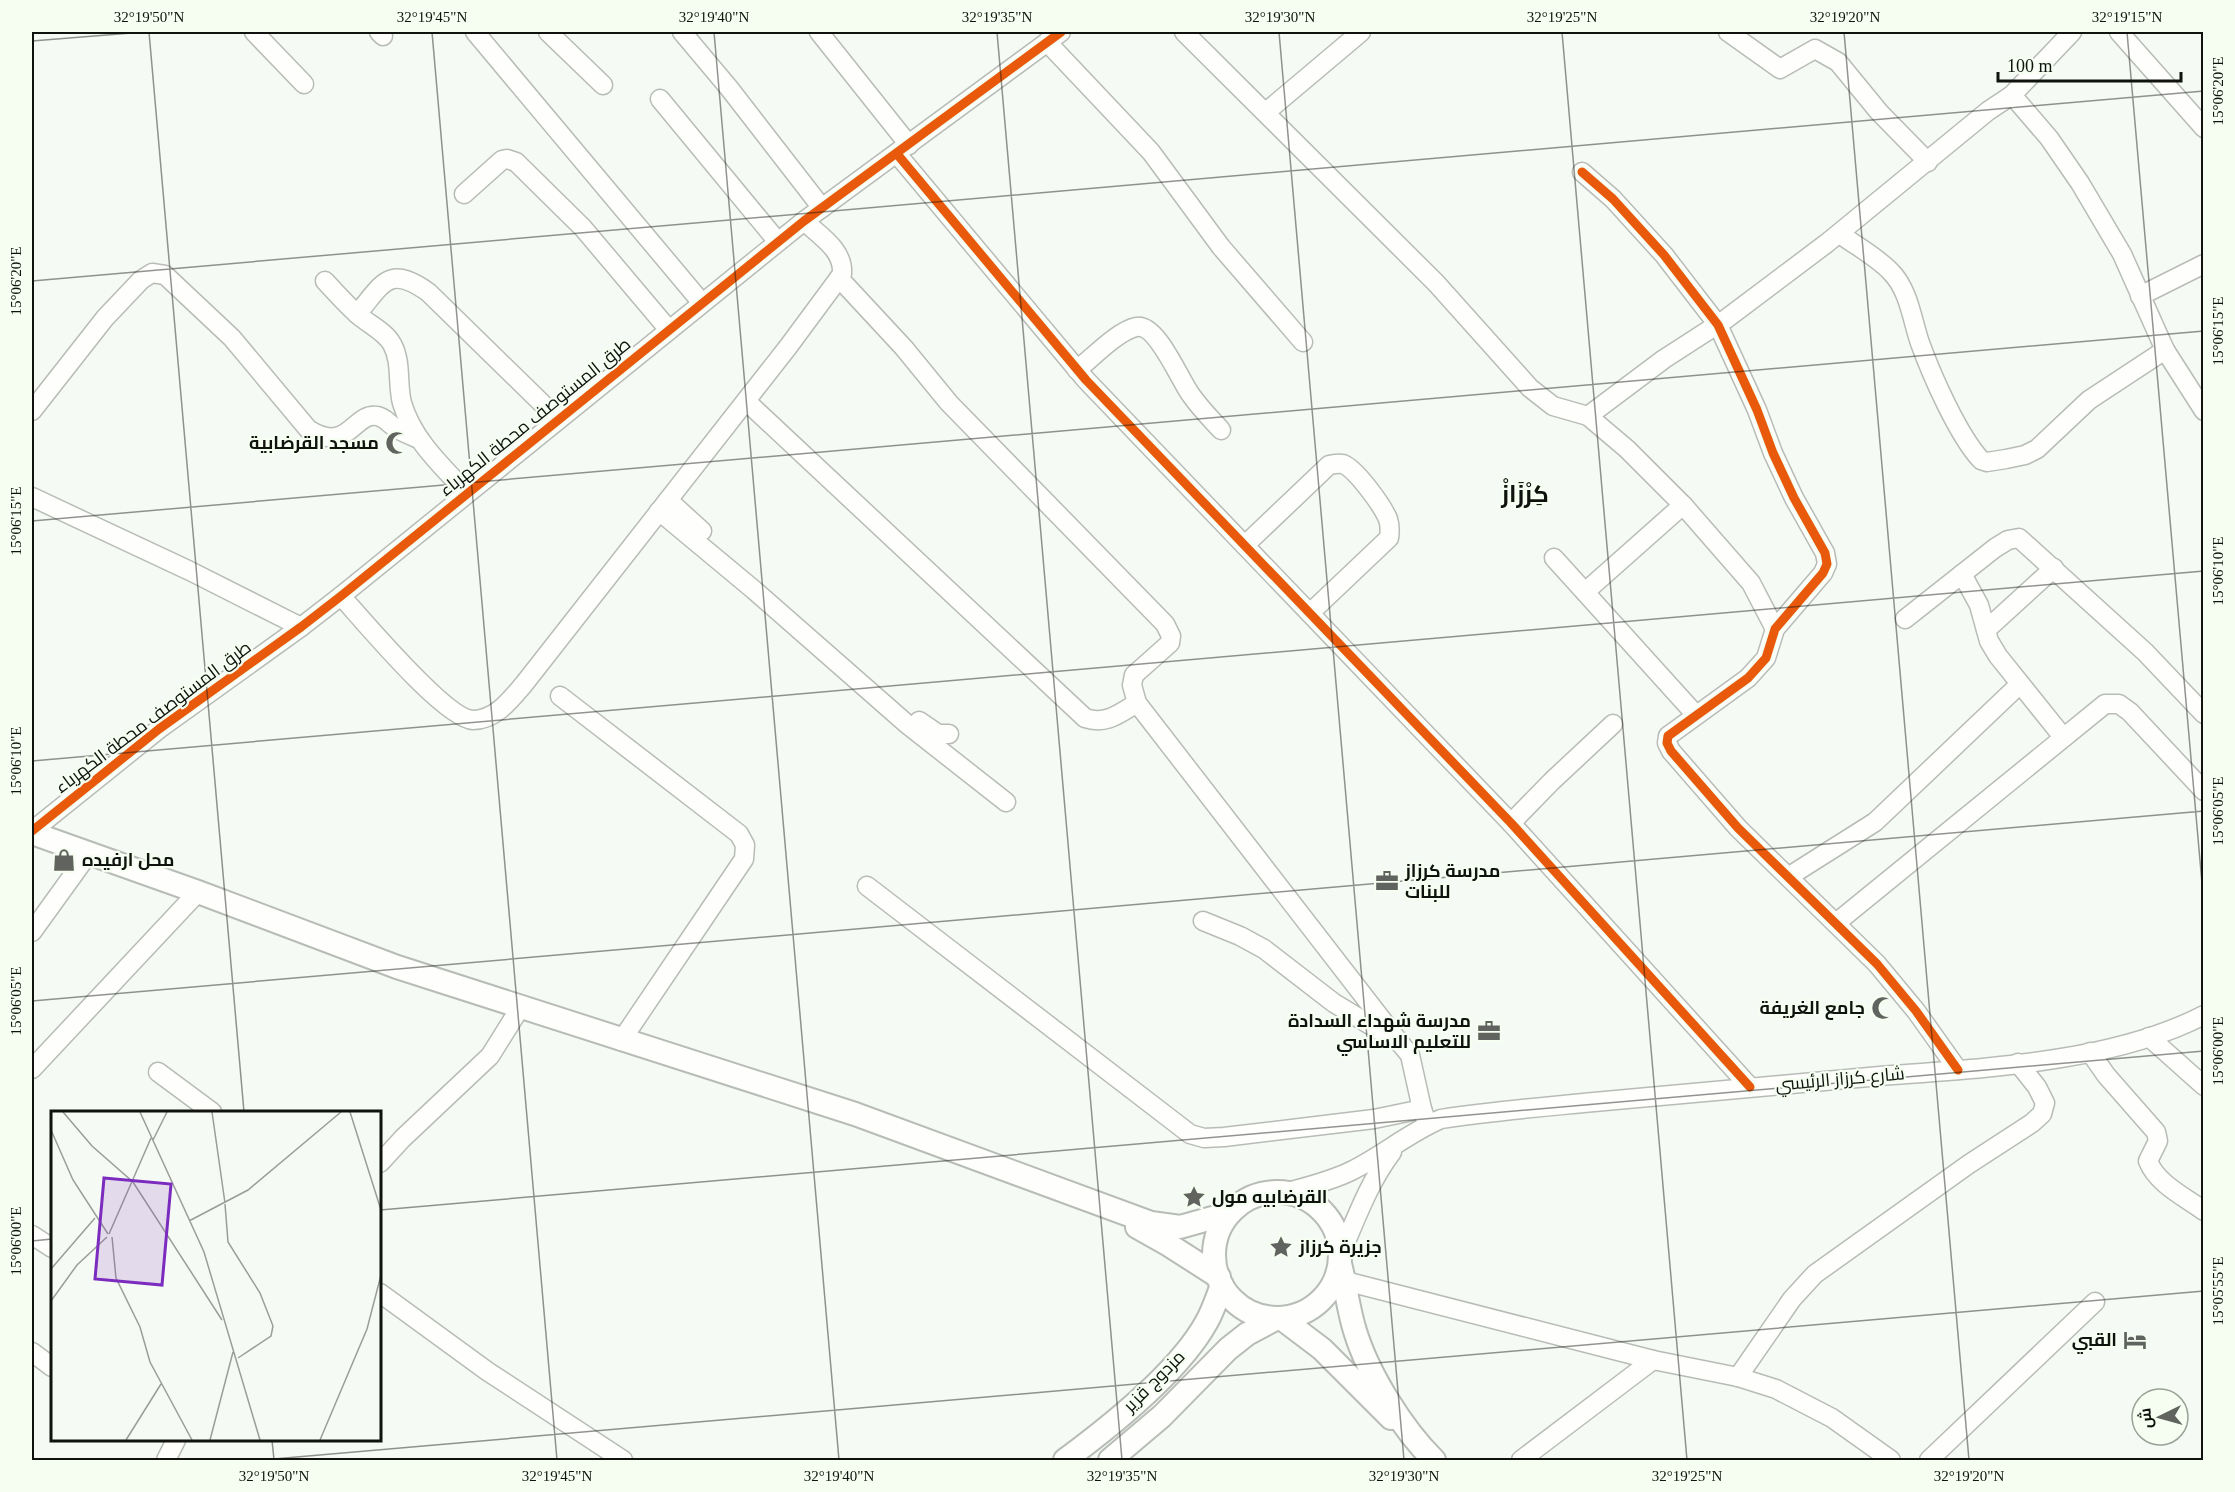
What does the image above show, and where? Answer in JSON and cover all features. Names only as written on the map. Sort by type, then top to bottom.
[{"type":"main road","points":[[32,832],[397,967],[621,1041],[855,1114],[1151,1224],[1171,1227],[1191,1225],[1230,1213],[1251,1197],[1263,1193],[1288,1192],[1311,1201],[1325,1214],[1335,1229],[1355,1331],[1365,1355],[1406,1430]]},
{"type":"main road","points":[[1091,1202],[1169,1245],[1220,1281],[1230,1296],[1251,1312],[1279,1318],[1322,1350],[1383,1412],[1406,1430],[1434,1461]]},
{"type":"main road","points":[[1220,1281],[1215,1248],[1220,1229],[1230,1213]]},
{"type":"main road","points":[[1279,1318],[1309,1310],[1320,1301],[1330,1290],[1342,1266]]},
{"type":"main road","name":"مزدوج قزير","points":[[1065,1461],[1089,1443],[1165,1374],[1191,1344],[1206,1324],[1220,1281]]},
{"type":"main road","name":"مزدوج قزير","points":[[1110,1461],[1162,1416],[1228,1349],[1247,1334],[1279,1318]]},
{"type":"street","points":[[254,32],[304,84]]},
{"type":"street","points":[[475,32],[702,303]]},
{"type":"street","points":[[548,32],[603,85]]},
{"type":"street","points":[[682,32],[729,88],[822,208]]},
{"type":"street","points":[[819,32],[903,149],[1077,370],[1511,823],[1750,1087]]},
{"type":"street","points":[[1184,32],[1436,283],[1530,388],[1553,406],[1588,416],[1627,449],[1683,505],[1751,583],[1775,629]]},
{"type":"street","points":[[1266,112],[1361,32]]},
{"type":"street","points":[[1728,32],[1780,69],[1815,49],[1838,62],[1872,104],[1928,162]]},
{"type":"street","points":[[1588,416],[1664,359],[1718,325],[1840,234],[1988,111],[2012,95],[2072,32]]},
{"type":"street","points":[[2119,32],[2204,128]]},
{"type":"street","points":[[1054,37],[1151,152],[1221,247],[1303,342]]},
{"type":"street","name":"طرق المستوصف محطة الكهرباء","points":[[32,832],[159,729],[341,596],[804,221],[1054,37]]},
{"type":"street","points":[[2012,95],[2049,138],[2080,183],[2122,254],[2165,350],[2204,411]]},
{"type":"street","points":[[660,99],[778,242]]},
{"type":"street","points":[[465,194],[502,160],[516,162],[584,228],[669,330]]},
{"type":"street","points":[[1582,172],[1613,199],[1664,255],[1718,325],[1794,498],[1826,554],[1827,564],[1823,573],[1775,629],[1766,658],[1748,678],[1668,736],[1667,743],[1671,751],[1738,828],[1877,964],[1916,1011],[1958,1070]]},
{"type":"street","points":[[341,596],[412,674],[459,715],[472,720],[485,718],[503,708],[664,506],[842,274],[843,264],[839,254],[804,221]]},
{"type":"street","points":[[1840,234],[1892,272],[1900,284],[1911,308],[1920,341],[1934,377],[1961,431],[1981,460],[1988,462],[2006,459],[2025,455],[2037,449],[2090,400],[2165,350]]},
{"type":"street","points":[[2140,296],[2204,264]]},
{"type":"street","points":[[32,411],[105,318],[141,280],[152,273],[158,273],[165,275],[232,338],[308,429],[320,436],[330,438],[343,435],[365,418],[376,416],[383,418],[396,429],[419,439]]},
{"type":"street","points":[[357,315],[385,281],[398,278],[412,281],[428,292],[558,418]]},
{"type":"street","points":[[839,278],[904,348],[949,403],[1165,624],[1171,636],[1170,643],[1134,675],[1132,685],[1137,703],[1410,1055],[1425,1117],[1374,1119],[1224,1137],[1204,1138],[1190,1134],[867,886]]},
{"type":"street","points":[[325,281],[357,315],[391,342],[397,356],[402,403],[419,439],[467,493]]},
{"type":"street","points":[[1077,370],[1125,331],[1144,326],[1168,356],[1190,394],[1221,430]]},
{"type":"street","points":[[746,401],[1085,718],[1094,721],[1108,721],[1137,703]]},
{"type":"street","points":[[1245,545],[1329,465],[1341,463],[1350,468],[1387,518],[1390,529],[1389,537],[1310,613]]},
{"type":"street","points":[[32,497],[190,571],[301,627]]},
{"type":"street","points":[[1585,592],[1683,505]]},
{"type":"street","points":[[664,506],[903,710],[930,730],[938,734],[949,734]]},
{"type":"street","points":[[664,506],[754,590],[908,725],[1006,802]]},
{"type":"street","points":[[1905,619],[1995,548],[2008,540],[2019,538],[2145,652],[2204,714]]},
{"type":"street","points":[[1554,558],[1696,715]]},
{"type":"street","points":[[1986,630],[2054,568]]},
{"type":"street","points":[[1962,574],[1979,605],[1989,640],[1998,656],[2063,737]]},
{"type":"street","points":[[1788,877],[1875,822],[2020,684]]},
{"type":"street","points":[[560,696],[739,834],[745,845],[744,859],[621,1041]]},
{"type":"street","points":[[1836,923],[2105,705],[2119,704],[2138,719],[2204,791]]},
{"type":"street","points":[[1511,823],[1613,724]]},
{"type":"street","points":[[32,932],[89,853]]},
{"type":"street","points":[[32,1069],[198,892]]},
{"type":"street","points":[[1203,921],[1240,936],[1264,949],[1334,1003],[1400,1043]]},
{"type":"street","points":[[381,1162],[403,1138],[490,1056],[520,1008]]},
{"type":"street","name":"شارع كرزاز الرئيسي","points":[[1342,1266],[1381,1167],[1403,1139],[1425,1117],[1441,1119],[1750,1087],[2018,1063],[2090,1052],[2149,1037],[2204,1015]]},
{"type":"street","points":[[2149,1037],[2204,1086]]},
{"type":"street","points":[[2090,1052],[2106,1075],[2156,1132],[2158,1141],[2148,1161],[2152,1170],[2204,1211]]},
{"type":"street","points":[[1738,1377],[1792,1299],[1815,1274],[2043,1114],[2045,1103],[2037,1087],[2018,1063]]},
{"type":"street","points":[[158,1072],[209,1111]]},
{"type":"street","name":"شارع كرزاز الرئيسي","points":[[1288,1192],[1351,1172],[1403,1139]]},
{"type":"street","points":[[32,1235],[51,1247]]},
{"type":"street","points":[[1342,1266],[1653,1360],[1738,1377],[1776,1389],[1832,1418],[1891,1461]]},
{"type":"street","points":[[381,1294],[453,1348],[623,1461]]},
{"type":"street","points":[[1929,1461],[2095,1302]]},
{"type":"street","points":[[32,1352],[51,1366]]},
{"type":"street","points":[[1521,1461],[1653,1360]]},
{"type":"street","points":[[166,1461],[176,1441]]},
{"type":"cycle path","points":[[32,831],[159,729],[341,596],[804,221],[1061,32]]},
{"type":"cycle path","points":[[897,154],[1086,380],[1511,823],[1750,1087]]},
{"type":"cycle path","points":[[1582,172],[1613,199],[1664,255],[1718,325],[1757,410],[1773,453],[1794,498],[1825,553],[1827,564],[1823,573],[1775,629],[1766,658],[1748,678],[1668,736],[1667,743],[1671,751],[1738,828],[1877,964],[1916,1011],[1958,1070]]},
{"type":"place","name":"مسجد القرضابية","points":[[397,443]]},
{"type":"place","name":"محل ارفيده","points":[[64,860]]},
{"type":"place","name":"مدرسة كرزاز للبنات","points":[[1387,881]]},
{"type":"place","name":"جامع الغريفة","points":[[1883,1008]]},
{"type":"place","name":"مدرسة شهداء السدادة للتعليم الاساسي","points":[[1489,1031]]},
{"type":"place","name":"القرضابيه مول","points":[[1194,1197]]},
{"type":"place","name":"جزيرة كرزاز","points":[[1281,1247]]},
{"type":"place","name":"القبي","points":[[2135,1340]]},
{"type":"district","name":"كِرْزَازْ","points":[[1525,494]]}]
